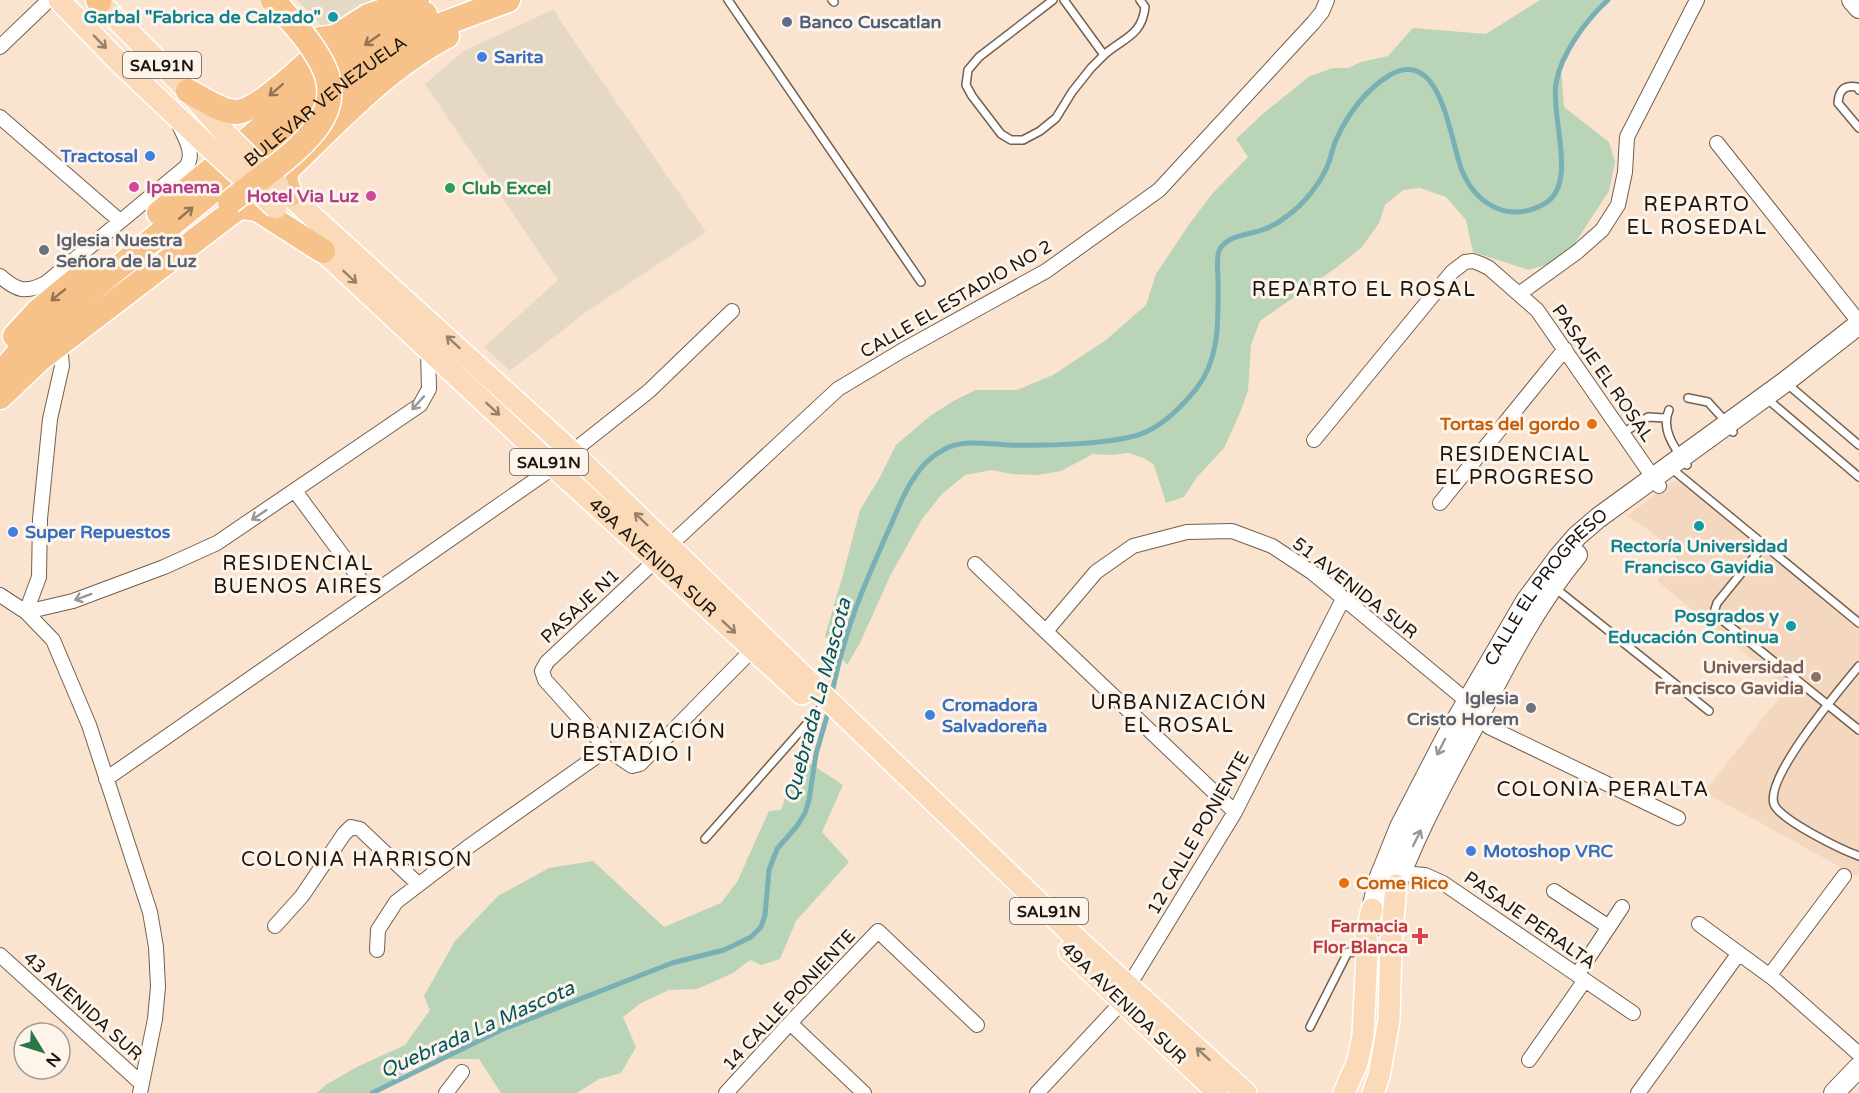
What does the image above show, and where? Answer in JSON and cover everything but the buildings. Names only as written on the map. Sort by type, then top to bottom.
[{"type":"highway","points":[[260,0],[301,50],[305,58],[302,67]]},
{"type":"highway","points":[[0,386],[29,356],[282,161],[318,125],[329,105],[329,80],[325,69],[299,31],[273,0]]},
{"type":"highway","points":[[285,0],[319,39],[335,37]]},
{"type":"highway","name":"BULEVAR VENEZUELA","points":[[0,354],[38,311],[345,59],[387,30],[464,0]]},
{"type":"highway","name":"BULEVAR VENEZUELA","points":[[0,375],[37,334],[348,80],[411,36],[508,0]]},
{"type":"highway","points":[[281,196],[288,169],[397,67],[426,46],[459,29],[499,14],[521,0]]},
{"type":"highway","points":[[188,91],[229,111],[239,112],[252,108],[335,37],[368,16],[411,1]]},
{"type":"highway","points":[[0,398],[40,359],[236,209],[243,207],[256,209],[323,251]]},
{"type":"main road","name":"49A AVENIDA SUR","points":[[59,0],[117,60],[209,147],[281,196],[572,452],[662,553],[753,649],[853,733],[1125,994],[1218,1093]]},
{"type":"main road","name":"49A AVENIDA SUR","points":[[98,1],[188,91],[281,196],[323,251],[554,466],[662,553],[821,705]]},
{"type":"main road","points":[[1373,1093],[1379,1076],[1389,1020],[1390,942],[1398,879]]},
{"type":"main road","points":[[1344,1093],[1352,1077],[1360,1050],[1375,953],[1366,935],[1372,909]]},
{"type":"main road","name":"49A AVENIDA SUR","points":[[1125,994],[1246,1093]]},
{"type":"street","points":[[0,47],[49,0]]},
{"type":"street","name":"CALLE EL ESTADIO NO 2","points":[[662,553],[838,390],[903,350],[1046,271],[1159,189],[1313,23],[1322,12],[1327,0]]},
{"type":"street","points":[[1519,294],[1577,252],[1602,230],[1618,205],[1625,172],[1627,137],[1698,0]]},
{"type":"street","points":[[1852,0],[1859,8]]},
{"type":"street","points":[[5,280],[23,290],[39,287],[188,164],[191,158],[190,152],[176,115]]},
{"type":"street","points":[[0,117],[120,221]]},
{"type":"street","points":[[1717,143],[1859,323]]},
{"type":"street","name":"PASAJE EL ROSAL","points":[[1314,440],[1458,266],[1473,261],[1489,268],[1537,310],[1656,482]]},
{"type":"street","points":[[572,452],[649,391],[732,311]]},
{"type":"street","name":"CALLE EL PROGRESO","points":[[1353,1093],[1364,1069],[1372,1029],[1375,953],[1398,879],[1473,708],[1516,617],[1558,558],[1577,536],[1682,465],[1859,323]]},
{"type":"street","name":"CALLE EL PROGRESO","points":[[1730,428],[1772,403],[1859,338]]},
{"type":"street","points":[[26,612],[39,577],[40,519],[50,419],[62,366],[60,345]]},
{"type":"street","points":[[26,612],[73,601],[192,556],[217,543],[420,405],[429,388],[428,349]]},
{"type":"street","points":[[1440,503],[1565,349]]},
{"type":"street","points":[[106,779],[554,466]]},
{"type":"street","name":"CALLE EL PROGRESO","points":[[1372,909],[1379,879],[1400,827],[1446,738],[1473,708],[1553,586],[1582,549],[1656,482]]},
{"type":"street","points":[[295,491],[371,594]]},
{"type":"street","name":"51 AVENIDA SUR","points":[[1046,632],[1096,572],[1133,546],[1187,532],[1232,531],[1272,546],[1313,573],[1473,708],[1489,727],[1678,818]]},
{"type":"street","name":"PASAJE N1","points":[[662,553],[547,662],[542,671],[544,680],[607,749],[632,766],[640,764],[753,649]]},
{"type":"street","points":[[975,564],[1235,812]]},
{"type":"street","points":[[0,595],[26,612],[52,640],[89,726],[150,912],[156,947],[158,987],[155,1019],[141,1088]]},
{"type":"street","name":"12 CALLE PONIENTE","points":[[1037,1093],[1125,994],[1235,812],[1343,599]]},
{"type":"street","points":[[377,950],[378,930],[396,902],[607,749]]},
{"type":"street","points":[[275,926],[302,896],[351,827],[360,829],[418,884]]},
{"type":"street","name":"PASAJE PERALTA","points":[[1398,879],[1425,875],[1443,882],[1633,1013]]},
{"type":"street","points":[[1770,975],[1844,876]]},
{"type":"street","points":[[1554,891],[1609,927]]},
{"type":"street","points":[[1528,1060],[1581,978],[1622,907]]},
{"type":"street","points":[[1699,924],[1770,975],[1859,1054]]},
{"type":"street","name":"14 CALLE PONIENTE","points":[[726,1093],[878,931],[977,1025]]},
{"type":"street","name":"CALLE EL PROGRESO","points":[[1365,1093],[1374,1072],[1383,1014],[1375,953]]},
{"type":"street","points":[[1638,1093],[1740,953]]},
{"type":"street","name":"43 AVENIDA SUR","points":[[0,955],[141,1088]]},
{"type":"street","points":[[790,1023],[864,1093]]},
{"type":"street","points":[[1834,1093],[1859,1067]]},
{"type":"street","points":[[446,1093],[462,1072]]},
{"type":"lane","points":[[728,0],[921,282]]},
{"type":"lane","points":[[1053,0],[979,57],[968,70],[966,85],[972,96],[1001,134],[1011,140],[1023,140],[1040,131],[1056,118],[1090,68],[1115,45],[1127,39],[1139,28],[1144,18],[1145,7],[1140,0]]},
{"type":"lane","points":[[1064,0],[1104,55]]},
{"type":"lane","points":[[1859,90],[1857,87],[1849,86],[1843,88],[1838,95],[1838,103],[1859,128]]},
{"type":"lane","points":[[1792,388],[1859,445]]},
{"type":"lane","points":[[1688,398],[1708,402],[1730,428]]},
{"type":"lane","points":[[1772,403],[1859,477]]},
{"type":"lane","points":[[1669,410],[1665,418],[1668,436],[1682,465],[1764,545],[1859,622]]},
{"type":"lane","points":[[1623,433],[1648,417],[1665,418]]},
{"type":"lane","points":[[1764,545],[1717,603],[1716,615],[1859,730]]},
{"type":"lane","points":[[1553,586],[1709,711]]},
{"type":"lane","points":[[1859,666],[1785,765],[1773,790],[1774,804],[1780,814],[1837,848],[1859,856]]},
{"type":"lane","points":[[705,839],[821,705]]},
{"type":"lane","points":[[1310,1027],[1348,952],[1375,953]]},
{"type":"shaded area","name":"Garbal \"Fabrica de Calzado\"","points":[[297,0],[371,0],[330,35]]},
{"type":"shaded area","points":[[554,9],[706,232],[586,312],[510,371],[484,347],[558,280],[425,84],[462,52]]},
{"type":"shaded area","name":"Universidad Francisco Gavidia","points":[[1686,477],[1857,614],[1859,611],[1859,869],[1857,876],[1704,792],[1787,688],[1657,581],[1678,554],[1627,516],[1668,485]]},
{"type":"green space","points":[[1540,0],[1608,0],[1579,33],[1561,68],[1564,107],[1609,142],[1615,162],[1609,191],[1573,246],[1548,264],[1529,270],[1473,252],[1466,220],[1446,197],[1420,188],[1403,190],[1385,205],[1379,223],[1362,247],[1260,321],[1251,345],[1248,391],[1239,415],[1224,448],[1197,477],[1184,497],[1166,503],[1154,465],[1144,458],[1128,453],[1093,454],[1061,471],[1037,475],[1011,474],[992,470],[965,475],[942,494],[922,519],[890,576],[860,643],[847,665],[825,636],[860,510],[896,445],[930,416],[976,390],[1017,390],[1053,375],[1106,340],[1146,305],[1156,274],[1188,226],[1212,194],[1248,157],[1236,139],[1310,76],[1333,68],[1348,68],[1361,62],[1388,56],[1413,28],[1486,34]]},
{"type":"green space","points":[[799,756],[843,785],[822,832],[849,862],[796,921],[780,959],[761,965],[750,960],[733,973],[697,989],[669,990],[641,1003],[623,1017],[636,1047],[621,1073],[599,1079],[577,1093],[501,1093],[479,1059],[423,1059],[377,1093],[317,1093],[327,1084],[357,1067],[405,1045],[430,1010],[424,996],[455,941],[498,896],[549,868],[593,861],[664,927],[721,903],[737,882],[769,811],[781,810]]},
{"type":"waterway","name":"Quebrada La Mascota","points":[[831,697],[847,633],[864,588],[903,496],[928,461],[945,449],[968,443],[1080,444],[1119,439],[1148,431],[1168,418],[1196,389],[1210,364],[1216,337],[1218,258],[1222,246],[1238,236],[1272,226],[1299,206],[1324,174],[1336,140],[1352,112],[1365,95],[1390,75],[1408,69],[1422,74],[1433,85],[1448,122],[1463,173],[1469,185],[1486,202],[1496,208],[1519,212],[1544,204],[1554,195],[1560,182],[1562,166],[1555,97],[1559,72],[1576,38],[1591,17],[1608,0]]},
{"type":"waterway","name":"Quebrada La Mascota","points":[[372,1093],[501,1030],[672,963],[724,950],[751,937],[761,927],[765,915],[769,870],[777,849],[805,813],[816,754],[829,709]]},
{"type":"place","name":"Garbal \"Fabrica de Calzado\"","points":[[333,17]]},
{"type":"place","name":"Banco Cuscatlan","points":[[787,22]]},
{"type":"place","name":"Sarita","points":[[482,57]]},
{"type":"place","name":"Tractosal","points":[[150,156]]},
{"type":"place","name":"Ipanema","points":[[134,187]]},
{"type":"place","name":"Club Excel","points":[[450,188]]},
{"type":"place","name":"Hotel Via Luz","points":[[371,196]]},
{"type":"place","name":"Iglesia Nuestra Señora de la Luz","points":[[44,250]]},
{"type":"place","name":"Tortas del gordo","points":[[1592,424]]},
{"type":"place","name":"Rectoría Universidad Francisco Gavidia","points":[[1699,526]]},
{"type":"place","name":"Super Repuestos","points":[[13,532]]},
{"type":"place","name":"Posgrados y Educación Continua","points":[[1791,626]]},
{"type":"place","name":"Universidad Francisco Gavidia","points":[[1816,677]]},
{"type":"place","name":"Iglesia Cristo Horem","points":[[1531,708]]},
{"type":"place","name":"Cromadora Salvadoreña","points":[[930,715]]},
{"type":"place","name":"Motoshop VRC","points":[[1471,851]]},
{"type":"place","name":"Come Rico","points":[[1344,883]]},
{"type":"place","name":"Farmacia Flor Blanca","points":[[1420,936]]},
{"type":"district","name":"REPARTO EL ROSEDAL","points":[[1697,216]]},
{"type":"district","name":"REPARTO EL ROSAL","points":[[1364,289]]},
{"type":"district","name":"RESIDENCIAL EL PROGRESO","points":[[1515,466]]},
{"type":"district","name":"RESIDENCIAL BUENOS AIRES","points":[[298,574]]},
{"type":"district","name":"URBANIZACIÓN EL ROSAL","points":[[1179,714]]},
{"type":"district","name":"URBANIZACIÓN ESTADIO I","points":[[638,742]]},
{"type":"district","name":"COLONIA PERALTA","points":[[1603,789]]},
{"type":"district","name":"COLONIA HARRISON","points":[[357,859]]}]
